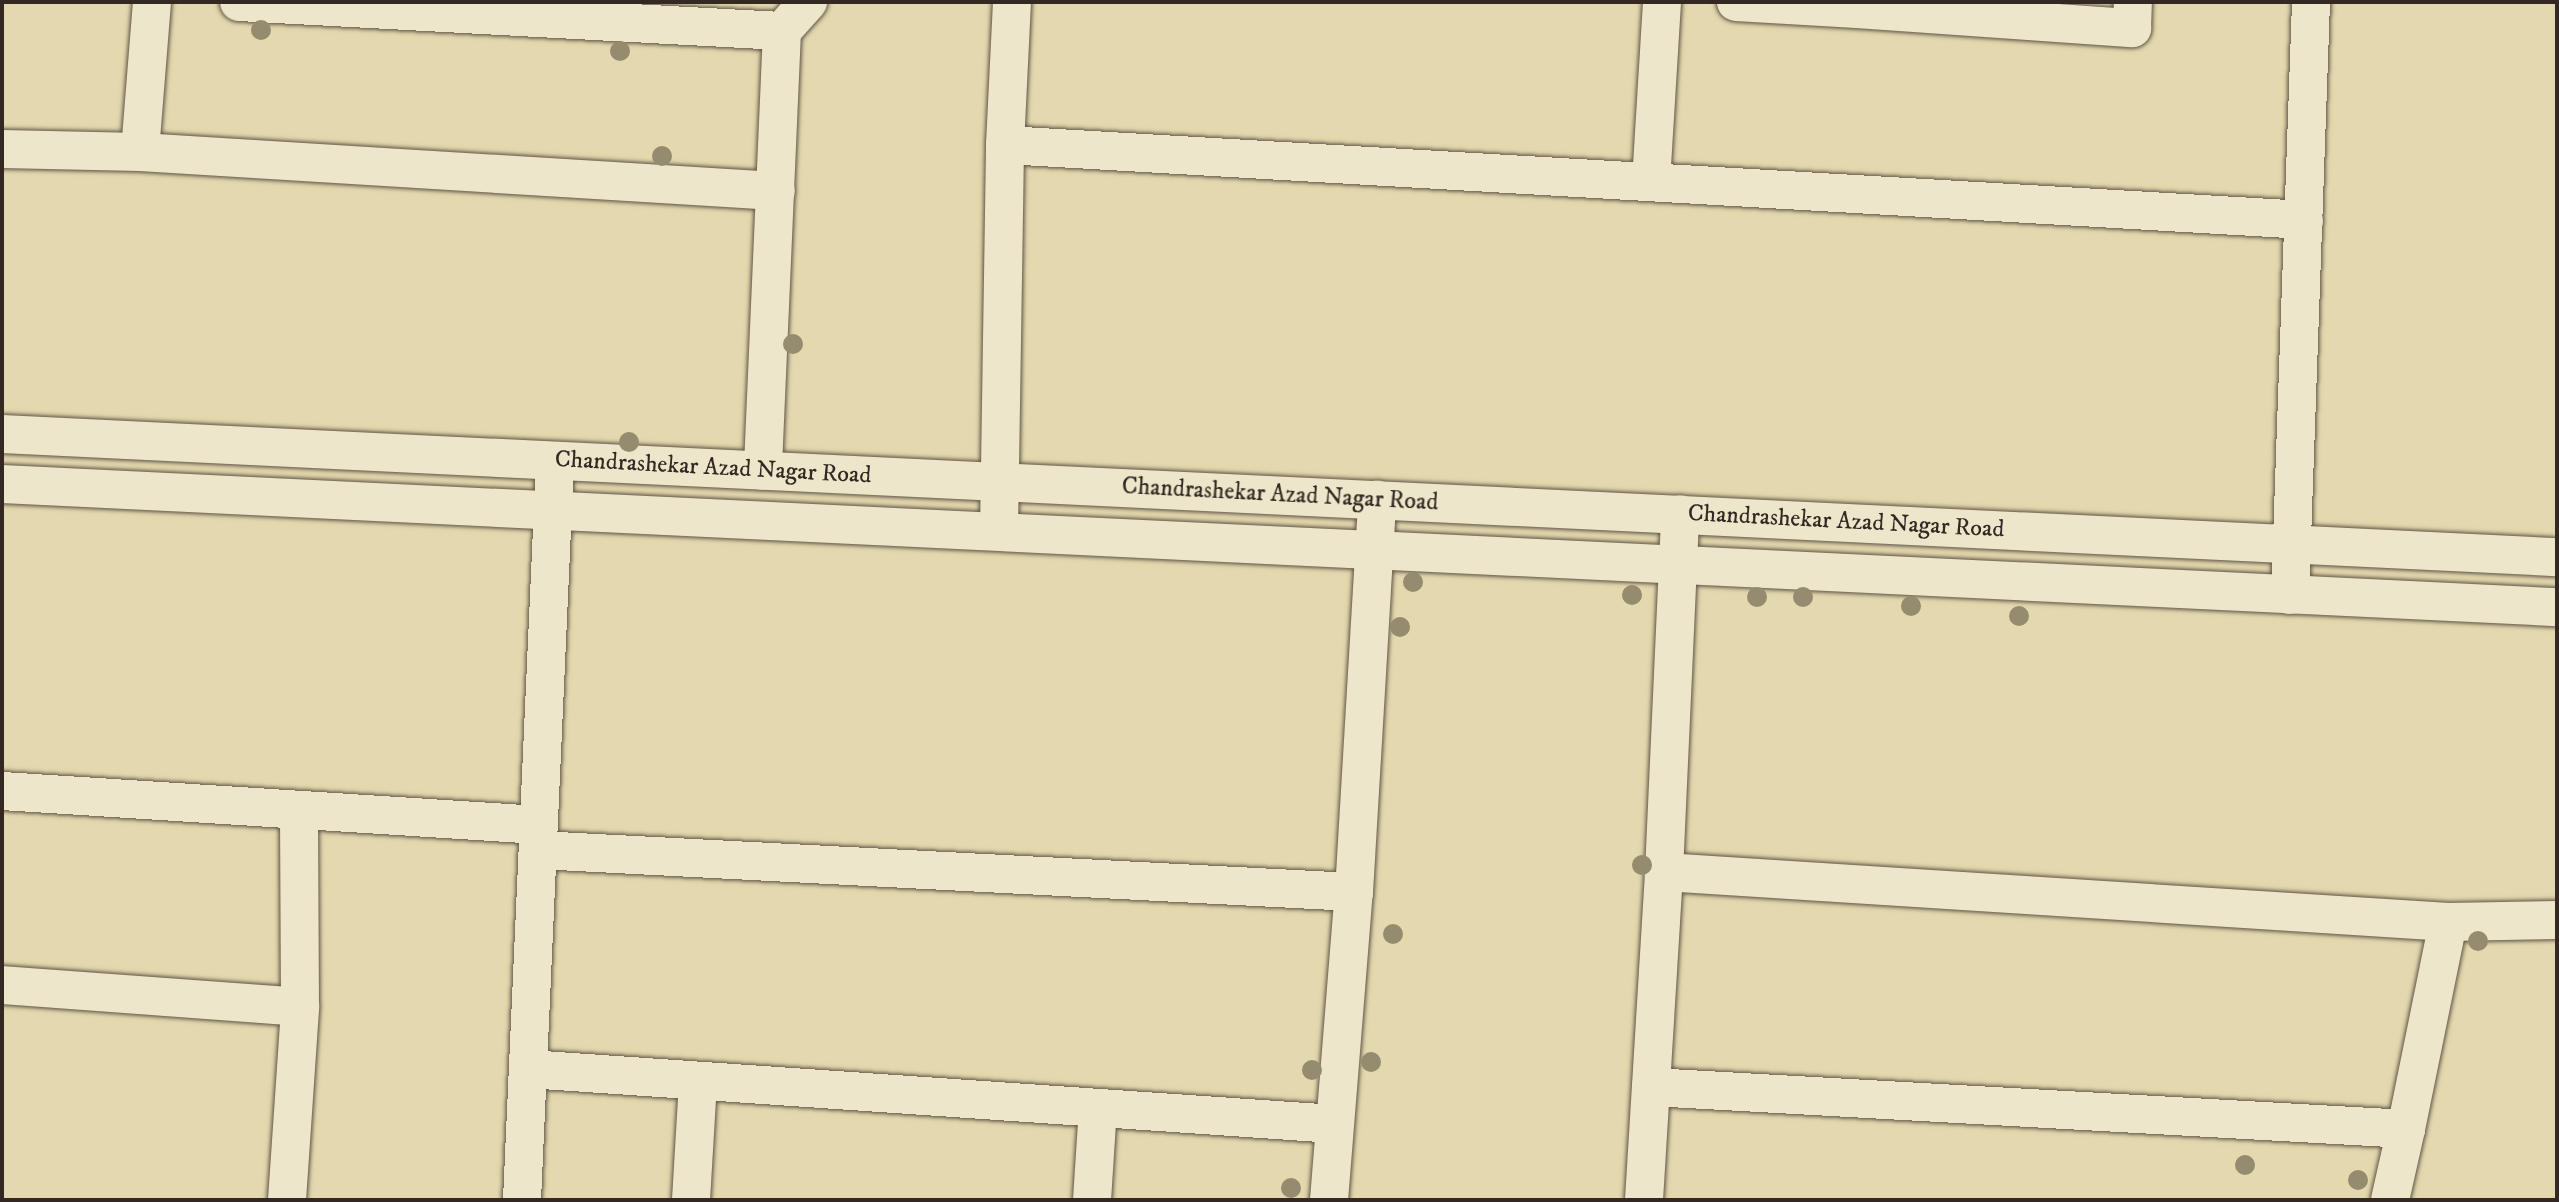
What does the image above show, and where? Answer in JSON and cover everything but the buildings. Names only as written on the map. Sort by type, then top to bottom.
[{"type":"street","points":[[140,152],[152,2]]},
{"type":"street","points":[[239,2],[560,10],[782,31]]},
{"type":"street","points":[[763,471],[782,31],[808,2]]},
{"type":"street","points":[[999,531],[1005,145],[1012,2]]},
{"type":"street","points":[[1650,183],[1662,2]]},
{"type":"street","points":[[1736,2],[1857,6],[2132,28],[2133,2]]},
{"type":"street","points":[[2290,595],[2294,545],[2311,2]]},
{"type":"street","points":[[1005,145],[2304,220]]},
{"type":"street","points":[[2,149],[140,152],[776,191]]},
{"type":"street","name":"Chandrashekar Azad Nagar Road","points":[[2,434],[2557,557]]},
{"type":"street","points":[[522,1200],[555,461]]},
{"type":"street","name":"Chandrashekar Azad Nagar Road","points":[[2,484],[2557,607]]},
{"type":"street","points":[[1329,1200],[1354,892],[1377,500]]},
{"type":"street","points":[[1644,1200],[1664,872],[1680,514]]},
{"type":"street","points":[[2,791],[299,810],[539,837],[1354,892]]},
{"type":"street","points":[[288,1200],[300,1007],[299,810]]},
{"type":"street","points":[[1664,872],[2448,922],[2557,920]]},
{"type":"street","points":[[2390,1200],[2448,922]]},
{"type":"street","points":[[2,985],[300,1007]]},
{"type":"street","points":[[528,1069],[1334,1124]]},
{"type":"street","points":[[691,1200],[698,1081]]},
{"type":"street","points":[[1650,1087],[2406,1129]]},
{"type":"street","points":[[1092,1200],[1098,1108]]}]
